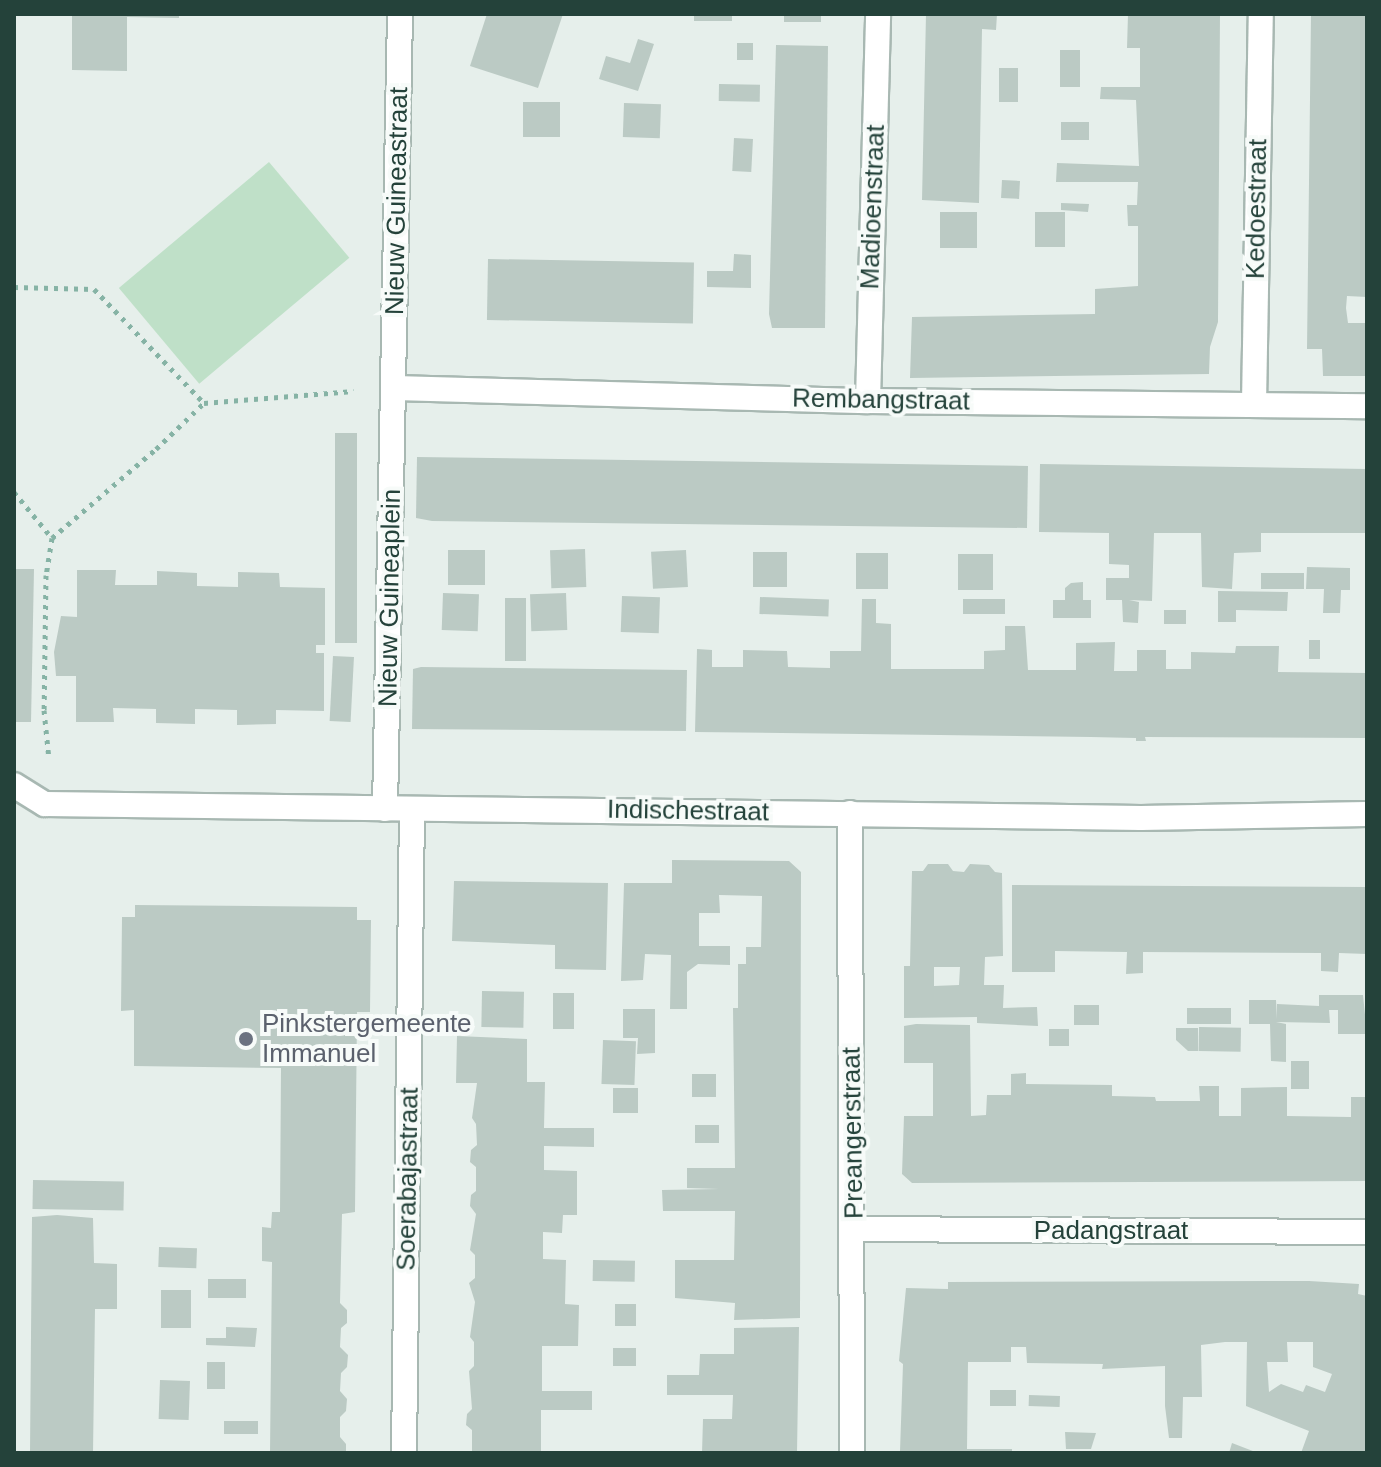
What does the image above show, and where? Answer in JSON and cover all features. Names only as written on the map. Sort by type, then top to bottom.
[{"type":"street","name":"Nieuw Guineastraat","points":[[395,388],[400,14]]},
{"type":"street","name":"Madioenstraat","points":[[868,401],[878,14]]},
{"type":"street","name":"Kedoestraat","points":[[1254,404],[1261,14]]},
{"type":"street","name":"Rembangstraat","points":[[395,388],[868,401],[1367,406]]},
{"type":"street","name":"Nieuw Guineaplein","points":[[385,809],[395,388]]},
{"type":"street","name":"Indischestraat","points":[[14,785],[45,804],[1141,818],[1367,814]]},
{"type":"street","name":"Soerabajastraat","points":[[404,1453],[412,809]]},
{"type":"street","name":"Preangerstraat","points":[[850,813],[854,1229],[852,1453]]},
{"type":"street","name":"Padangstraat","points":[[854,1229],[1367,1232]]},
{"type":"path","points":[[14,287],[94,289],[204,403]]},
{"type":"path","points":[[53,804],[44,710],[46,575],[52,538],[204,403],[395,388]]},
{"type":"path","points":[[14,492],[52,538]]},
{"type":"green space","points":[[269,162],[349,258],[199,384],[119,288]]},
{"type":"building","points":[[72,14],[179,14],[179,18],[127,17],[127,71],[72,70]]},
{"type":"building","points":[[487,14],[563,14],[538,88],[470,66]]},
{"type":"building","points":[[694,14],[732,14],[732,21],[694,21]]},
{"type":"building","points":[[784,14],[821,14],[821,22],[784,22]]},
{"type":"building","points":[[926,14],[997,14],[996,30],[982,29],[979,203],[922,200]]},
{"type":"building","points":[[1128,14],[1220,14],[1218,322],[1210,347],[1209,374],[910,378],[912,317],[1095,314],[1095,289],[1138,286],[1138,226],[1128,226],[1127,205],[1137,205],[1138,182],[1056,182],[1057,163],[1139,166],[1136,100],[1100,99],[1101,87],[1140,87],[1140,48],[1127,48]]},
{"type":"building","points":[[1311,14],[1367,14],[1367,297],[1347,296],[1346,308],[1348,323],[1367,323],[1367,376],[1323,376],[1322,349],[1307,349]]},
{"type":"building","points":[[638,39],[654,44],[638,91],[599,79],[606,56],[630,63]]},
{"type":"building","points":[[737,43],[753,43],[753,60],[737,60]]},
{"type":"building","points":[[776,45],[828,46],[825,328],[772,328],[769,314]]},
{"type":"building","points":[[1060,50],[1080,50],[1080,87],[1060,87]]},
{"type":"building","points":[[999,68],[1018,68],[1018,102],[999,102]]},
{"type":"building","points":[[719,84],[760,85],[760,102],[719,101]]},
{"type":"building","points":[[523,102],[560,102],[560,137],[523,137]]},
{"type":"building","points":[[624,103],[661,104],[660,138],[623,137]]},
{"type":"building","points":[[1061,122],[1089,122],[1089,140],[1061,140]]},
{"type":"building","points":[[734,138],[753,139],[751,172],[732,171]]},
{"type":"building","points":[[1002,180],[1020,181],[1019,199],[1001,198]]},
{"type":"building","points":[[1061,203],[1089,204],[1088,212],[1061,210]]},
{"type":"building","points":[[940,212],[977,212],[977,248],[940,248]]},
{"type":"building","points":[[1035,212],[1065,212],[1065,247],[1035,247]]},
{"type":"building","points":[[734,254],[751,255],[751,288],[707,287],[707,271],[733,271]]},
{"type":"building","points":[[488,259],[694,263],[693,324],[487,320]]},
{"type":"building","points":[[335,433],[357,433],[357,643],[335,643]]},
{"type":"building","points":[[417,457],[1028,466],[1027,528],[432,521],[416,518]]},
{"type":"building","points":[[1040,464],[1367,469],[1367,533],[1261,533],[1261,552],[1234,553],[1232,589],[1202,587],[1201,533],[1154,533],[1152,601],[1129,600],[1139,602],[1138,623],[1123,622],[1122,600],[1106,600],[1106,578],[1129,578],[1129,565],[1109,564],[1109,533],[1039,532]]},
{"type":"building","points":[[585,549],[586,587],[551,588],[550,550]]},
{"type":"building","points":[[448,550],[485,550],[485,585],[448,585]]},
{"type":"building","points":[[686,550],[688,587],[653,589],[651,552]]},
{"type":"building","points":[[753,552],[787,552],[787,587],[753,587]]},
{"type":"building","points":[[856,553],[888,553],[888,589],[856,589]]},
{"type":"building","points":[[958,554],[993,554],[993,590],[958,590]]},
{"type":"building","points":[[1307,567],[1350,568],[1350,590],[1341,590],[1340,613],[1323,613],[1324,589],[1306,589]]},
{"type":"building","points":[[14,569],[34,569],[31,722],[14,722]]},
{"type":"building","points":[[77,570],[116,570],[115,585],[157,585],[157,571],[197,573],[197,586],[238,587],[238,572],[279,573],[280,587],[325,588],[325,645],[316,645],[316,653],[324,653],[324,711],[276,710],[276,724],[237,725],[237,710],[195,709],[195,724],[156,723],[156,709],[113,708],[114,722],[76,722],[76,676],[56,676],[54,652],[61,616],[77,617]]},
{"type":"building","points":[[1261,573],[1304,573],[1304,589],[1261,589]]},
{"type":"building","points":[[1083,582],[1083,600],[1091,600],[1091,618],[1053,618],[1053,600],[1065,600],[1065,588],[1071,583]]},
{"type":"building","points":[[1218,591],[1288,592],[1287,611],[1236,610],[1236,622],[1218,622]]},
{"type":"building","points":[[443,593],[479,594],[478,631],[442,630]]},
{"type":"building","points":[[566,593],[567,630],[531,631],[530,594]]},
{"type":"building","points":[[622,596],[660,597],[659,633],[621,632]]},
{"type":"building","points":[[760,597],[829,599],[828,616],[759,614]]},
{"type":"building","points":[[505,598],[526,598],[526,661],[505,661]]},
{"type":"building","points":[[862,599],[876,599],[876,623],[891,624],[891,669],[984,669],[984,651],[1005,650],[1005,626],[1025,626],[1028,670],[1076,670],[1076,643],[1115,642],[1114,671],[1137,671],[1137,650],[1166,650],[1166,669],[1191,669],[1191,652],[1235,653],[1236,646],[1279,646],[1278,672],[1367,673],[1367,738],[1145,737],[1146,741],[1136,741],[1136,738],[1091,737],[695,732],[697,649],[712,650],[712,667],[743,667],[743,650],[787,651],[788,667],[830,668],[830,651],[861,651]]},
{"type":"building","points":[[963,599],[1005,599],[1005,614],[963,614]]},
{"type":"building","points":[[1164,610],[1186,610],[1186,624],[1164,624]]},
{"type":"building","points":[[1309,640],[1320,640],[1320,659],[1309,659]]},
{"type":"building","points":[[333,656],[354,657],[351,722],[330,721]]},
{"type":"building","points":[[413,669],[687,670],[686,731],[412,729]]},
{"type":"building","points":[[672,860],[789,861],[801,872],[800,1318],[734,1320],[735,1303],[675,1298],[675,1260],[734,1260],[735,1211],[663,1211],[662,1190],[719,1189],[687,1188],[687,1168],[735,1168],[733,1008],[738,1008],[738,964],[746,964],[746,947],[761,947],[762,896],[719,895],[720,913],[699,913],[699,946],[730,946],[730,965],[698,964],[687,972],[687,1009],[670,1009],[671,955],[645,954],[643,980],[621,981],[624,883],[672,883]]},
{"type":"building","points":[[928,864],[948,864],[953,871],[964,872],[970,864],[989,865],[995,872],[1002,873],[1003,956],[985,957],[984,985],[1004,985],[1003,1008],[1037,1007],[1038,1026],[977,1023],[977,1017],[904,1018],[904,966],[910,966],[912,871],[923,871]],"holes":[[[934,967],[960,967],[959,985],[934,986]]]},
{"type":"building","points":[[454,881],[608,883],[606,970],[555,969],[555,945],[452,941]]},
{"type":"building","points":[[1012,885],[1367,887],[1367,954],[1339,953],[1338,972],[1321,971],[1321,953],[1143,952],[1143,973],[1126,974],[1127,952],[1055,951],[1055,972],[1012,972]]},
{"type":"building","name":"Pinkstergemeente Immanuel","points":[[135,905],[357,907],[357,920],[371,920],[370,1012],[357,1012],[355,1212],[342,1214],[340,1303],[347,1310],[347,1323],[341,1328],[340,1347],[348,1355],[347,1367],[341,1373],[340,1391],[347,1399],[346,1411],[340,1417],[340,1437],[346,1444],[346,1453],[270,1453],[272,1262],[262,1261],[262,1227],[271,1228],[272,1212],[280,1212],[281,1068],[134,1066],[134,1010],[121,1011],[122,917],[135,917]]},
{"type":"building","points":[[482,991],[524,992],[523,1028],[481,1027]]},
{"type":"building","points":[[553,993],[574,993],[574,1029],[553,1029]]},
{"type":"building","points":[[1319,995],[1363,995],[1367,1034],[1338,1034],[1338,1010],[1329,1010],[1330,1023],[1276,1022],[1286,1024],[1286,1062],[1271,1061],[1270,1024],[1249,1024],[1249,1000],[1276,1000],[1277,1019],[1277,1004],[1319,1006]]},
{"type":"building","points":[[1074,1005],[1099,1005],[1099,1025],[1074,1025]]},
{"type":"building","points":[[1187,1008],[1231,1008],[1231,1024],[1187,1024]]},
{"type":"building","points":[[623,1009],[655,1009],[655,1053],[637,1054],[638,1038],[623,1038]]},
{"type":"building","points":[[970,1025],[971,1116],[986,1115],[987,1095],[1011,1095],[1011,1074],[1026,1073],[1026,1084],[1112,1085],[1112,1096],[1155,1097],[1156,1101],[1200,1101],[1199,1086],[1219,1086],[1219,1116],[1241,1116],[1241,1088],[1287,1087],[1287,1116],[1351,1117],[1351,1097],[1367,1097],[1367,1181],[912,1183],[902,1174],[904,1116],[933,1116],[933,1063],[904,1063],[904,1026]]},
{"type":"building","points":[[1199,1027],[1241,1028],[1241,1052],[1199,1051]]},
{"type":"building","points":[[1176,1028],[1198,1028],[1198,1051],[1188,1051],[1176,1040]]},
{"type":"building","points":[[1049,1029],[1069,1029],[1069,1046],[1049,1046]]},
{"type":"building","points":[[457,1036],[527,1039],[527,1082],[545,1082],[544,1128],[594,1128],[594,1147],[544,1146],[544,1170],[577,1171],[577,1215],[563,1215],[562,1233],[543,1232],[543,1259],[566,1260],[565,1304],[579,1305],[578,1346],[542,1346],[542,1391],[592,1391],[592,1410],[541,1410],[541,1453],[472,1453],[472,1430],[466,1425],[467,1414],[472,1409],[469,1371],[474,1366],[474,1342],[470,1337],[475,1302],[469,1283],[475,1278],[475,1255],[470,1250],[476,1214],[470,1206],[471,1195],[476,1191],[476,1167],[470,1162],[471,1150],[477,1145],[476,1124],[472,1118],[477,1083],[456,1083]]},
{"type":"building","points":[[603,1040],[636,1041],[634,1085],[601,1084]]},
{"type":"building","points":[[1291,1061],[1309,1061],[1309,1089],[1291,1089]]},
{"type":"building","points":[[692,1074],[716,1074],[716,1097],[692,1097]]},
{"type":"building","points":[[613,1088],[638,1088],[638,1113],[613,1113]]},
{"type":"building","points":[[695,1125],[719,1125],[719,1143],[695,1143]]},
{"type":"building","points":[[33,1180],[124,1182],[123,1211],[32,1209]]},
{"type":"building","points":[[57,1215],[93,1218],[94,1263],[117,1264],[117,1309],[95,1309],[93,1453],[30,1453],[32,1217]]},
{"type":"building","points":[[159,1247],[197,1248],[196,1268],[158,1267]]},
{"type":"building","points":[[593,1260],[635,1261],[635,1282],[593,1281]]},
{"type":"building","points":[[208,1279],[246,1279],[246,1298],[208,1298]]},
{"type":"building","points":[[1309,1281],[1359,1284],[1358,1294],[1367,1296],[1367,1453],[1301,1453],[1309,1431],[1246,1406],[1247,1342],[1201,1345],[1202,1397],[1183,1397],[1182,1438],[1169,1438],[1165,1366],[1102,1369],[1103,1364],[1027,1363],[1026,1347],[1011,1347],[1011,1362],[968,1362],[967,1449],[1012,1449],[1012,1453],[900,1451],[903,1364],[899,1361],[906,1288],[948,1289],[948,1282]],"holes":[[[1287,1342],[1313,1342],[1313,1367],[1332,1374],[1325,1392],[1306,1385],[1303,1392],[1281,1384],[1269,1392],[1267,1362],[1288,1362]]]},
{"type":"building","points":[[161,1290],[191,1290],[191,1328],[161,1328]]},
{"type":"building","points":[[615,1304],[636,1304],[636,1326],[615,1326]]},
{"type":"building","points":[[226,1327],[257,1328],[255,1347],[206,1345],[206,1338],[226,1338]]},
{"type":"building","points":[[799,1327],[797,1453],[702,1453],[703,1419],[732,1419],[733,1395],[667,1395],[667,1375],[699,1375],[700,1354],[734,1354],[734,1328]]},
{"type":"building","points":[[613,1348],[636,1348],[636,1366],[613,1366]]},
{"type":"building","points":[[207,1362],[225,1362],[225,1389],[207,1389]]},
{"type":"building","points":[[160,1380],[190,1381],[189,1420],[159,1419]]},
{"type":"building","points":[[990,1390],[1016,1390],[1016,1406],[990,1406]]},
{"type":"building","points":[[1029,1395],[1060,1396],[1060,1407],[1029,1406]]},
{"type":"building","points":[[224,1421],[258,1421],[258,1434],[224,1434]]},
{"type":"building","points":[[1065,1432],[1096,1433],[1091,1449],[1066,1449]]},
{"type":"building","points":[[1232,1443],[1258,1453],[1229,1453]]},
{"type":"place","name":"Pinkstergemeente Immanuel","points":[[246,1039]]}]
